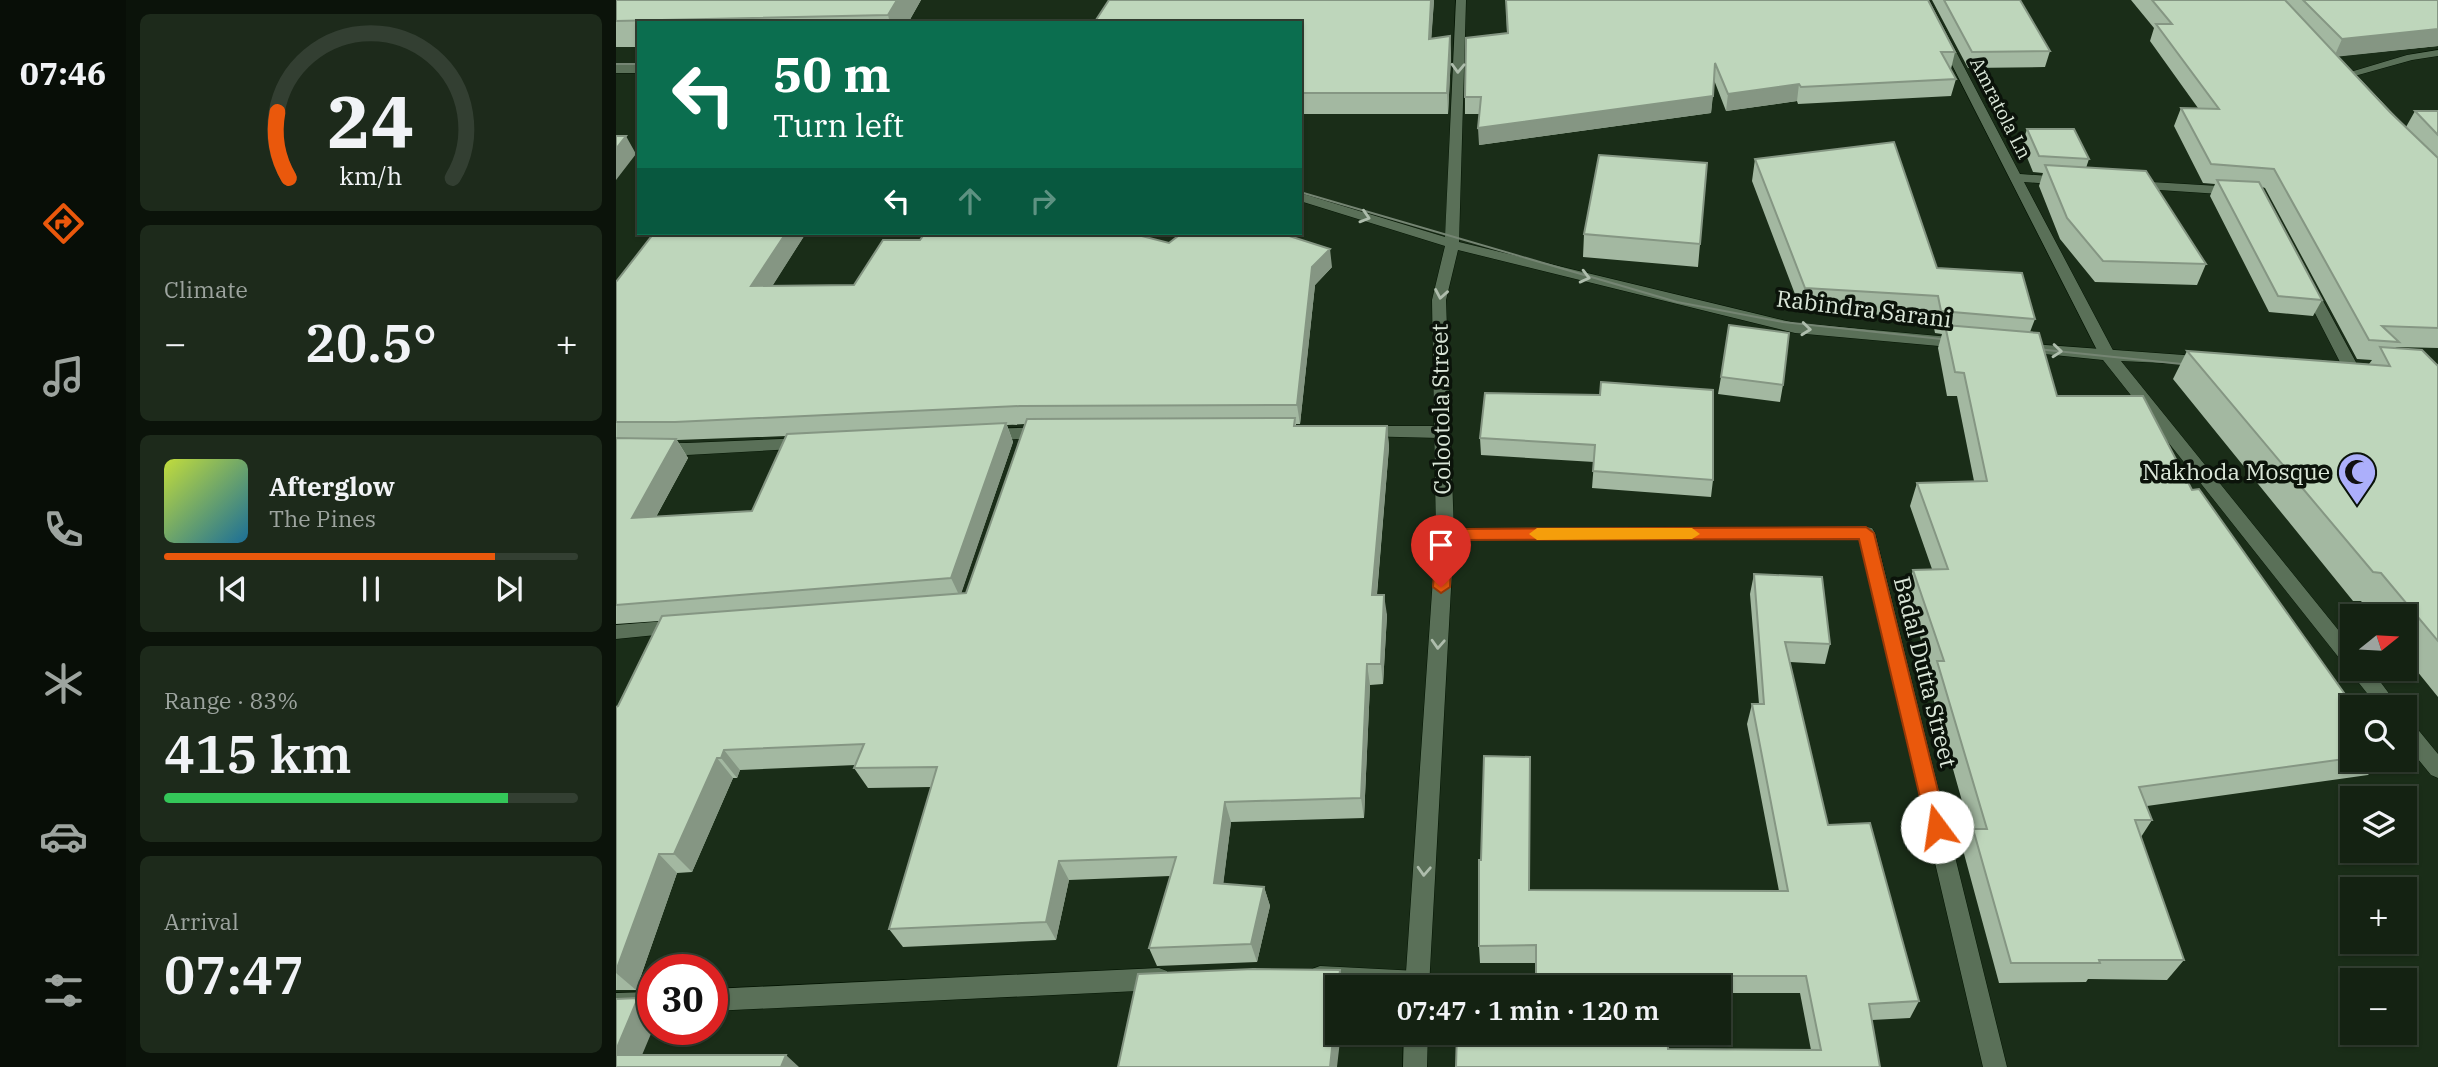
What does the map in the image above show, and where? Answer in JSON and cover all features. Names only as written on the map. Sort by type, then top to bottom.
[{"type":"main road","name":"Colootola Street","points":[[1418,975],[1445,534],[1440,432],[1439,300],[1452,244],[1461,0]]},
{"type":"main road","name":"Amratola Ln","points":[[1924,0],[2015,178],[2082,182]]},
{"type":"main road","points":[[2362,96],[2338,71],[2438,54]]},
{"type":"main road","points":[[616,69],[637,69]]},
{"type":"main road","points":[[2015,178],[2108,356],[2340,646]]},
{"type":"main road","points":[[2123,184],[2245,191]]},
{"type":"main road","name":"Rabindra Sarani","points":[[1302,198],[1452,244],[1795,328],[1972,344]]},
{"type":"main road","points":[[2301,273],[2357,367],[2328,365]]},
{"type":"main road","points":[[2000,346],[2108,356],[2218,361]]},
{"type":"main road","points":[[1344,432],[1440,432]]},
{"type":"main road","points":[[1018,457],[1027,433]]},
{"type":"main road","points":[[973,436],[1068,433]]},
{"type":"main road","points":[[616,449],[824,443]]},
{"type":"main road","name":"Badal Dutta Street","points":[[1445,534],[1866,533],[1995,1067]]},
{"type":"main road","points":[[616,632],[698,626]]},
{"type":"main road","points":[[2368,681],[2379,695]]},
{"type":"main road","points":[[2417,743],[2438,769]]},
{"type":"main road","points":[[1294,976],[1325,978]]},
{"type":"main road","points":[[728,999],[1183,978]]},
{"type":"main road","points":[[616,1004],[637,1003]]},
{"type":"main road","points":[[1415,1067],[1416,1045]]},
{"type":"building","points":[[616,0],[897,0],[888,15],[616,21]]},
{"type":"building","points":[[1109,0],[1431,0],[1429,39],[1450,36],[1447,93],[1302,93],[1302,21],[1095,21]]},
{"type":"building","points":[[1506,0],[1928,0],[1955,52],[1941,52],[1956,79],[1801,87],[1799,84],[1728,94],[1715,63],[1713,96],[1478,128],[1481,97],[1465,97],[1466,38],[1508,33]]},
{"type":"building","points":[[1944,0],[2020,0],[2050,51],[1972,52]]},
{"type":"building","points":[[2152,0],[2285,0],[2390,112],[2438,158],[2438,328],[2382,326],[2399,342],[2369,340],[2274,169],[2211,164],[2181,108],[2219,109],[2156,24],[2172,24]]},
{"type":"building","points":[[2303,0],[2438,0],[2438,29],[2342,39]]},
{"type":"building","points":[[2415,111],[2438,111],[2438,135]]},
{"type":"building","points":[[2027,129],[2074,129],[2089,159],[2039,156]]},
{"type":"building","points":[[616,136],[626,136],[616,149]]},
{"type":"building","points":[[1894,142],[1937,268],[2022,273],[2035,319],[1941,311],[1938,296],[1805,288],[1755,159]]},
{"type":"building","points":[[1599,155],[1707,163],[1700,244],[1584,234]]},
{"type":"building","points":[[2045,165],[2146,171],[2206,264],[2103,261],[2067,218]]},
{"type":"building","points":[[2217,180],[2259,182],[2322,300],[2278,296]]},
{"type":"building","points":[[652,235],[785,235],[751,286],[854,285],[883,240],[920,240],[924,235],[1138,235],[1169,243],[1179,235],[1286,235],[1330,249],[1312,267],[1297,405],[1020,406],[675,422],[616,422],[616,282]]},
{"type":"building","points":[[1729,325],[1789,333],[1783,385],[1721,377]]},
{"type":"building","points":[[1945,325],[2039,333],[2057,396],[2143,396],[2192,490],[2199,489],[2345,695],[2340,695],[2340,760],[2139,787],[2152,820],[2135,820],[2184,960],[2011,963],[1973,829],[1987,829],[1937,661],[1944,661],[1913,570],[1948,569],[1917,483],[1987,481],[1964,373],[1955,372]]},
{"type":"building","name":"Nakhoda Mosque","points":[[2380,347],[2422,350],[2438,366],[2438,641],[2417,616],[2417,604],[2407,604],[2381,573],[2373,572],[2187,351],[2390,366]]},
{"type":"building","points":[[1601,382],[1713,390],[1713,480],[1593,471],[1595,445],[1480,438],[1485,393],[1600,395]]},
{"type":"building","points":[[1295,418],[1294,426],[1387,426],[1372,595],[1384,595],[1381,664],[1367,664],[1361,798],[1225,802],[1214,883],[1264,887],[1251,944],[1149,948],[1176,857],[1059,861],[1046,922],[889,929],[937,767],[854,768],[864,744],[724,750],[721,758],[717,758],[674,854],[659,854],[616,971],[616,707],[662,616],[966,593],[1027,419]]},
{"type":"building","points":[[1006,423],[951,578],[616,605],[616,438],[676,439],[632,518],[752,511],[787,434]]},
{"type":"building","points":[[1754,574],[1822,577],[1830,644],[1785,642],[1828,825],[1870,823],[1919,1001],[1869,1004],[1880,1067],[1456,1067],[1457,1045],[1668,1045],[1668,1049],[1821,1050],[1806,976],[1536,975],[1536,945],[1479,946],[1479,860],[1484,756],[1530,757],[1529,890],[1788,891],[1752,704],[1764,704]]},
{"type":"building","points":[[1253,969],[1340,970],[1339,975],[1325,975],[1325,1045],[1332,1045],[1330,1067],[1118,1067],[1138,974]]},
{"type":"building","points":[[637,998],[616,1050],[616,999]]},
{"type":"building","points":[[616,1055],[786,1055],[781,1067],[616,1067]]},
{"type":"tram line","points":[[616,64],[637,64]]},
{"type":"tram line","points":[[1302,193],[1677,302],[1783,322],[1960,341]]},
{"type":"tram line","points":[[2027,348],[2201,366]]},
{"type":"slow traffic","points":[[1537,534],[1692,534]]},
{"type":"place","name":"Nakhoda Mosque","points":[[2357,506]]},
{"type":"route","points":[[1441,587],[1445,534],[1866,533],[1937,827]]}]
